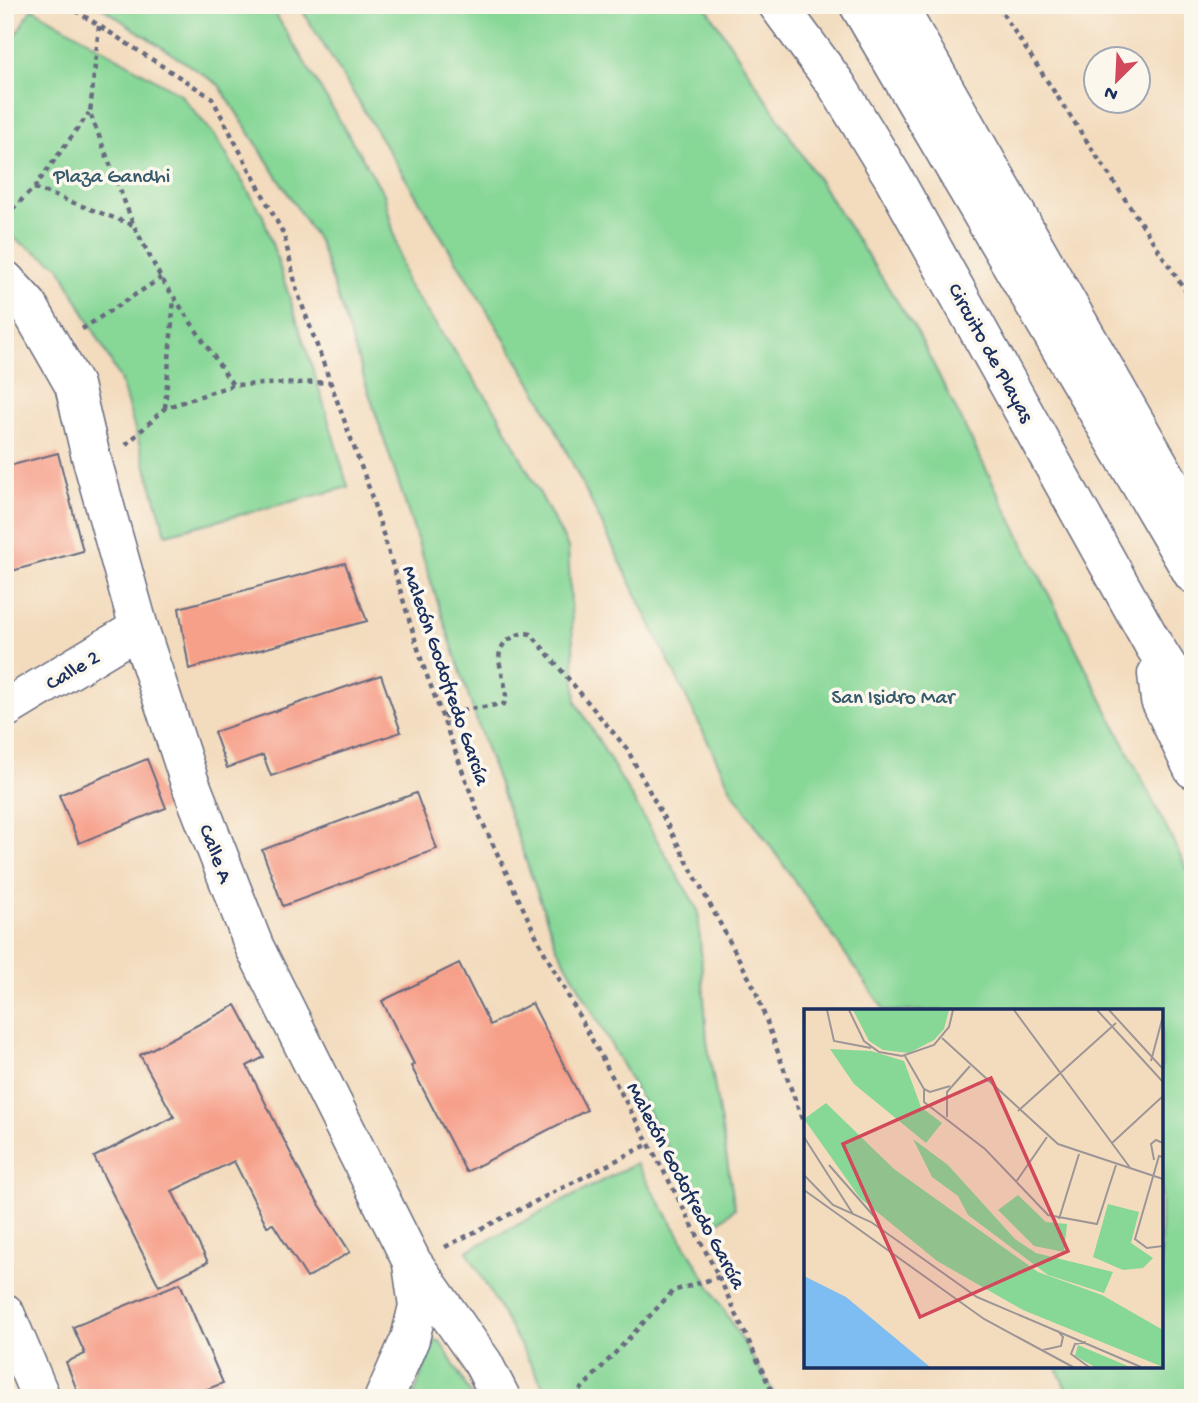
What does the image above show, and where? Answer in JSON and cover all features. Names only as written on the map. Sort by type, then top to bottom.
[{"type":"main road","name":"Circuito de Playas","points":[[778,5],[836,84],[893,177],[1153,644],[1193,707]]},
{"type":"main road","points":[[859,5],[1193,575]]},
{"type":"main road","points":[[897,5],[1193,522]]},
{"type":"main road","name":"Calle A","points":[[5,280],[28,305],[74,385],[90,453],[139,628],[188,780],[254,946],[427,1255],[501,1398]]},
{"type":"main road","name":"Calle 2","points":[[5,709],[139,628]]},
{"type":"main road","points":[[1153,644],[1160,700],[1193,769]]},
{"type":"main road","points":[[384,1398],[410,1339],[427,1255]]},
{"type":"main road","points":[[5,1313],[41,1398]]},
{"type":"path","name":"Malecón Godofredo García","points":[[67,5],[212,98],[284,235],[297,291],[369,488],[423,665],[479,815],[541,948],[719,1276],[775,1398]]},
{"type":"path","points":[[997,5],[1193,302]]},
{"type":"path","points":[[99,26],[90,113],[134,226],[161,278],[233,385]]},
{"type":"path","points":[[5,216],[34,188],[90,113]]},
{"type":"path","points":[[34,188],[134,226]]},
{"type":"path","points":[[53,347],[161,278]]},
{"type":"path","points":[[165,408],[174,298]]},
{"type":"path","points":[[126,445],[165,408],[233,385],[330,382]]},
{"type":"path","points":[[443,717],[462,710],[504,704],[507,698],[499,657],[504,643],[521,632],[531,634],[627,749],[755,989],[804,1124]]},
{"type":"path","points":[[427,1255],[649,1144]]},
{"type":"path","points":[[573,1398],[673,1291],[719,1276]]},
{"type":"green space","points":[[98,5],[270,5],[384,194],[406,282],[497,412],[568,547],[576,702],[698,910],[707,1041],[735,1208],[712,1228],[556,945],[482,737],[320,244],[219,85]]},
{"type":"green space","name":"San Isidro Mar","points":[[299,5],[705,5],[917,332],[1193,881],[1193,1398],[1070,1398],[1057,1368],[1163,1368],[1163,1009],[884,1009],[732,791],[540,397]]},
{"type":"green space","name":"Plaza Gandhi","points":[[32,8],[180,94],[216,137],[263,216],[348,487],[166,534],[120,379],[59,266],[5,233],[5,53]]},
{"type":"green space","points":[[636,1163],[775,1398],[550,1398],[467,1251]]},
{"type":"green space","points":[[434,1341],[440,1341],[473,1398],[413,1398]]},
{"type":"building","points":[[58,453],[83,551],[5,573],[5,467]]},
{"type":"building","points":[[345,563],[367,621],[189,669],[179,608]]},
{"type":"building","points":[[381,675],[401,732],[271,776],[263,755],[227,768],[214,732]]},
{"type":"building","points":[[147,759],[166,808],[79,843],[59,795]]},
{"type":"building","points":[[416,793],[437,849],[283,906],[262,850]]},
{"type":"building","points":[[459,963],[490,1025],[532,1003],[587,1110],[466,1172],[411,1066],[414,1064],[382,1001]]},
{"type":"building","points":[[236,1005],[264,1057],[247,1066],[305,1182],[350,1252],[307,1278],[273,1224],[267,1226],[234,1161],[172,1191],[208,1262],[159,1286],[94,1157],[174,1117],[140,1055]]},
{"type":"building","points":[[180,1283],[223,1383],[185,1398],[80,1398],[66,1362],[85,1354],[73,1327]]}]
